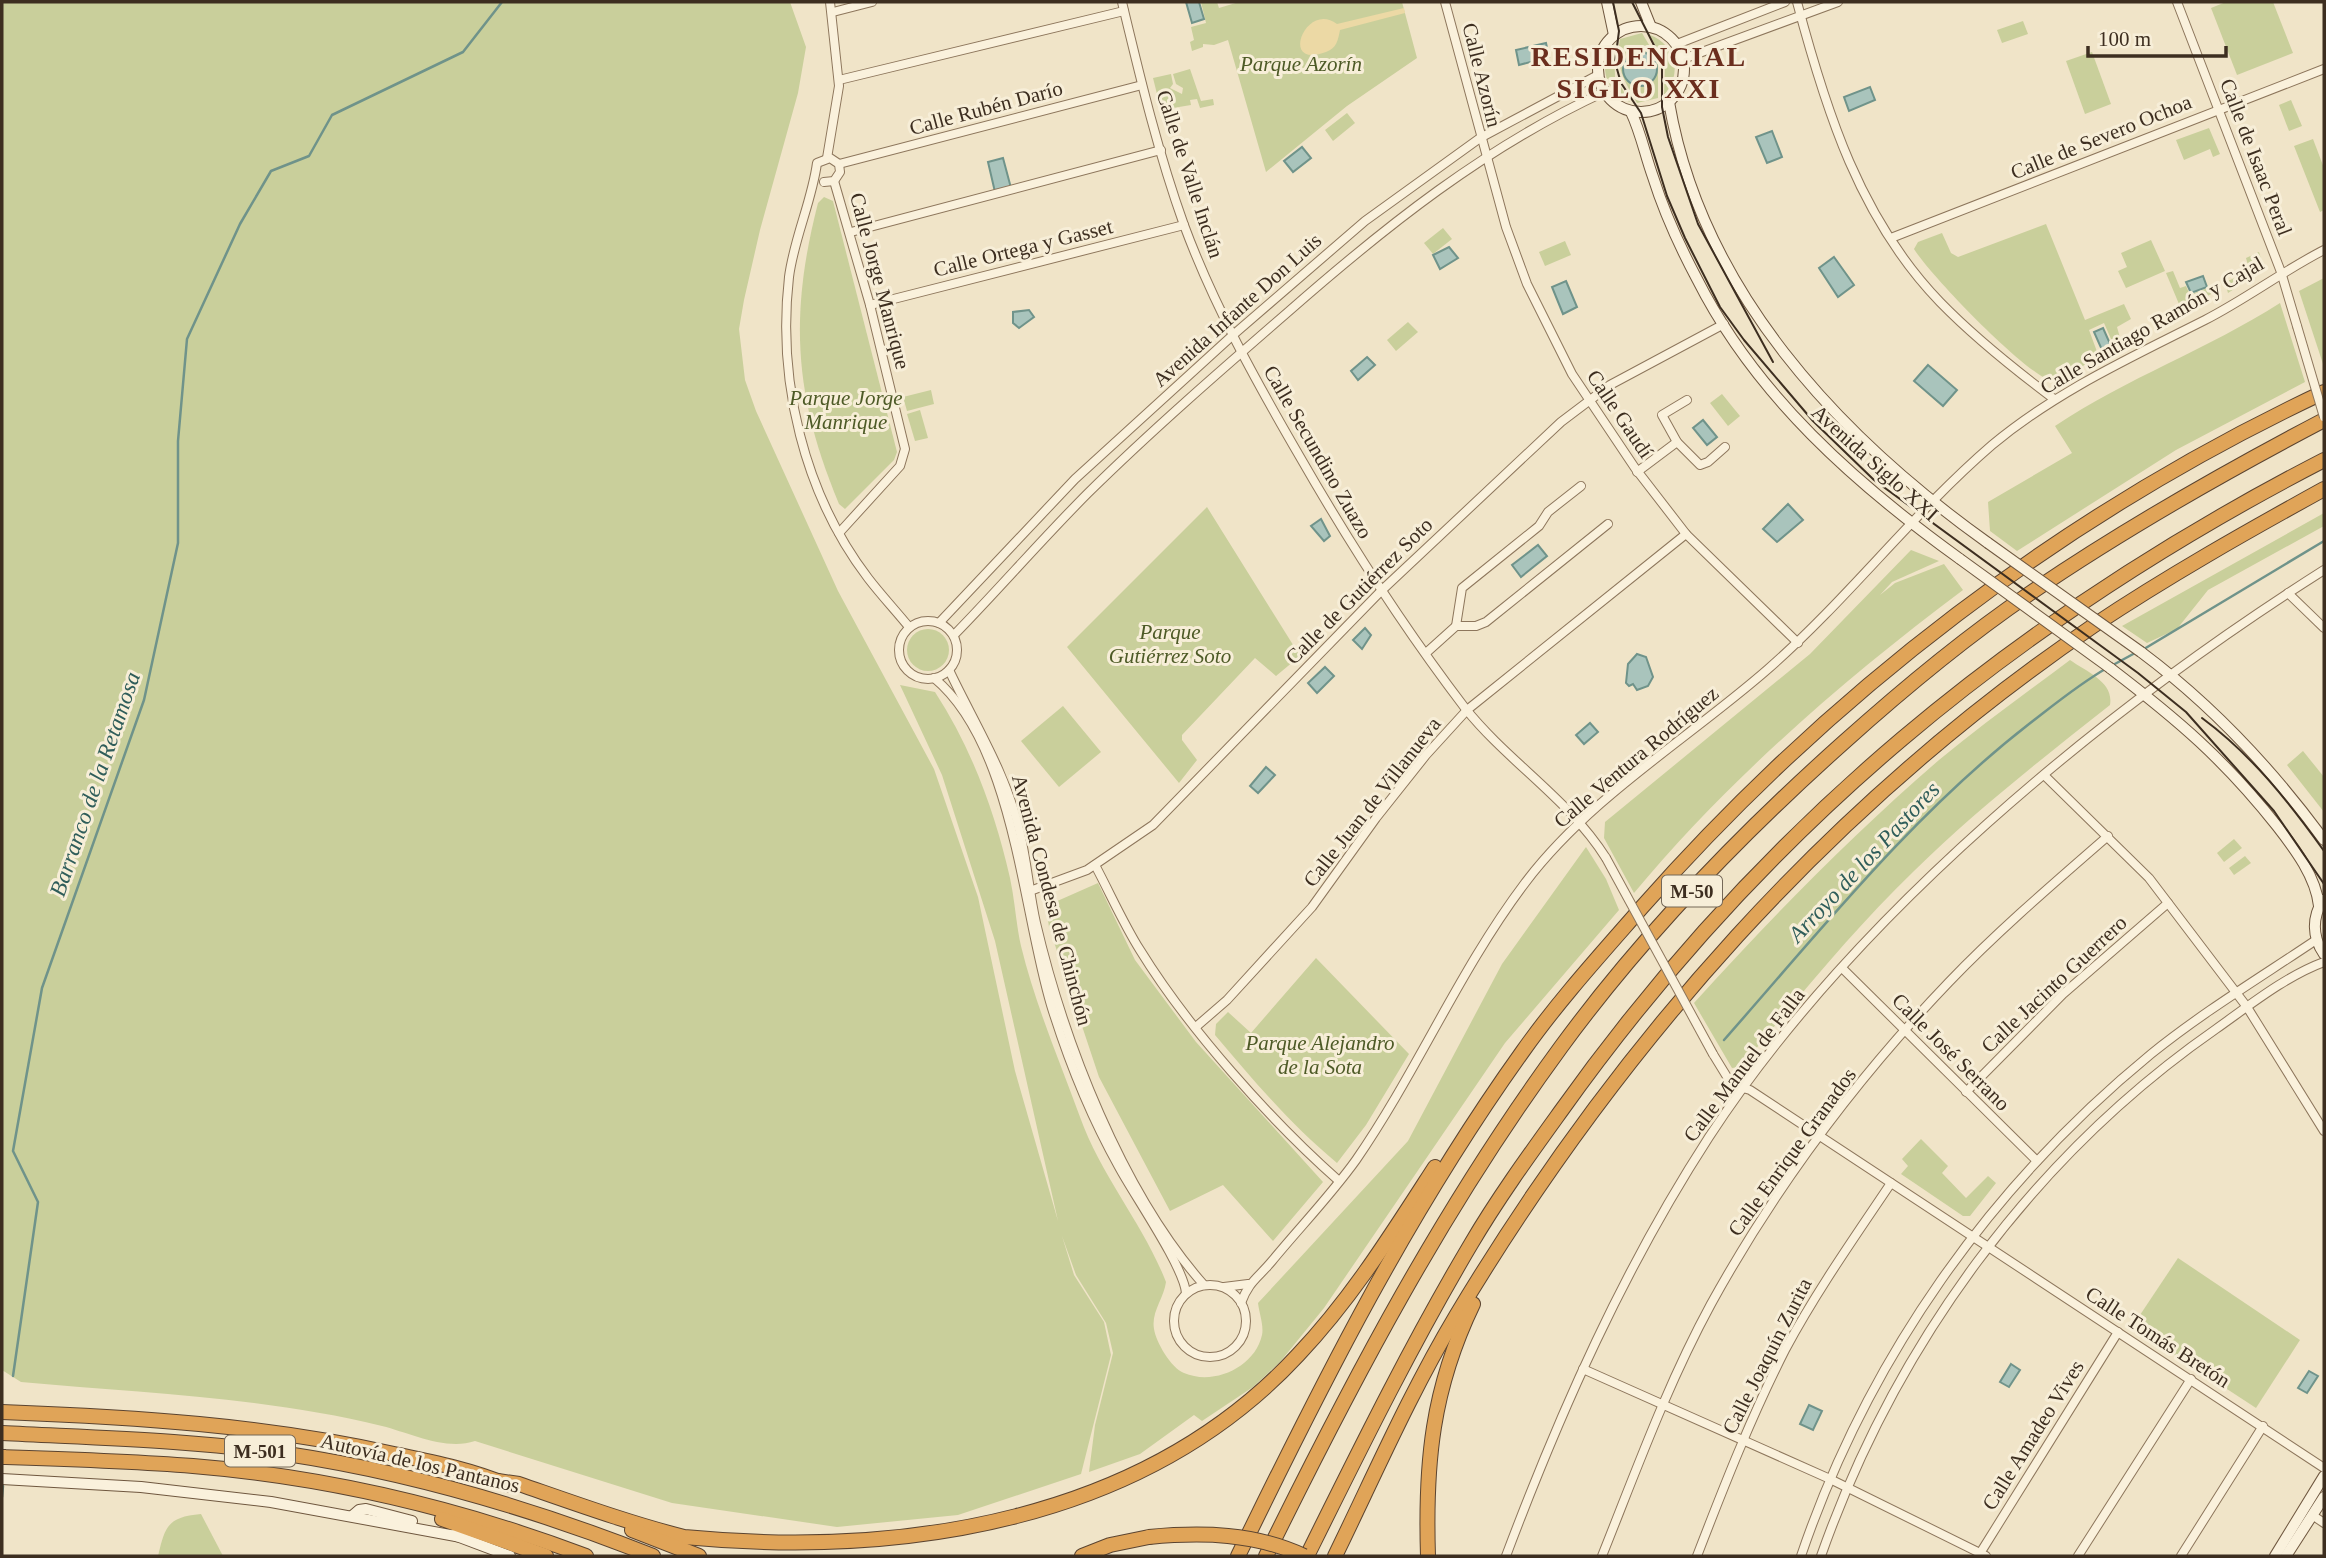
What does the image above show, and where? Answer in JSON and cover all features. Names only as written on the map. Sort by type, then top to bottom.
[{"type":"highway","points":[[915,1550],[968,1542],[1065,1515],[1127,1486],[1219,1428],[1297,1356],[1334,1315],[1500,1075],[1604,951],[1689,854],[1796,748],[1876,678],[2054,544],[2198,457],[2324,386]]},
{"type":"highway","points":[[2279,413],[2324,392]]},
{"type":"highway","name":"M-50","points":[[1266,1556],[1347,1391],[1403,1290],[1494,1143],[1563,1044],[1712,868],[1886,704],[1976,632],[2119,535],[2324,418]]},
{"type":"highway","name":"M-50","points":[[1305,1556],[1435,1308],[1472,1242],[1522,1166],[1655,987],[1754,877],[1832,800],[1915,726],[2027,639],[2146,559],[2324,460]]},
{"type":"highway","points":[[1335,1556],[1436,1353],[1504,1240],[1615,1079],[1695,981],[1778,890],[1873,799],[1946,736],[2092,627],[2165,580],[2324,489]]},
{"type":"highway","points":[[2165,580],[2211,561],[2324,498]]},
{"type":"highway","points":[[1238,1556],[1324,1378],[1380,1273],[1522,1051]]},
{"type":"highway","points":[[1428,1556],[1426,1484],[1432,1426],[1464,1323],[1504,1240]]},
{"type":"highway","points":[[2,1412],[123,1417],[266,1429],[351,1444],[519,1485],[685,1537],[764,1551],[875,1554]]},
{"type":"highway","name":"Autovía de los Pantanos","points":[[2,1433],[202,1444],[356,1465],[513,1506],[578,1526],[653,1556]]},
{"type":"highway","name":"Autovía de los Pantanos","points":[[2,1457],[195,1466],[295,1480],[407,1501],[468,1517],[586,1556]]},
{"type":"highway","points":[[498,1481],[699,1556]]},
{"type":"highway","points":[[407,1501],[418,1511],[546,1556]]},
{"type":"highway","points":[[1082,1556],[1110,1545],[1149,1537],[1210,1533],[1258,1540],[1305,1556]]},
{"type":"street","points":[[827,158],[839,80],[830,2]]},
{"type":"street","points":[[833,12],[872,2]]},
{"type":"street","name":"Calle Azorín","points":[[1445,2],[1486,158]]},
{"type":"street","points":[[1607,2],[1614,34]]},
{"type":"street","points":[[1641,2],[1651,27]]},
{"type":"street","points":[[1676,44],[1786,2]]},
{"type":"street","points":[[1797,2],[1828,115],[1846,159],[1891,238],[1921,280],[1953,316],[1984,345],[2054,399]]},
{"type":"street","points":[[1683,59],[1838,2]]},
{"type":"street","name":"Calle de Isaac Peral","points":[[2177,2],[2281,272],[2324,418]]},
{"type":"street","points":[[839,80],[1123,6]]},
{"type":"street","name":"Calle de Valle Inclán","points":[[1123,6],[1142,85],[1184,225],[1242,352]]},
{"type":"street","points":[[1630,27],[1651,27],[1661,30],[1676,44],[1683,59],[1682,83],[1669,103],[1652,111],[1631,112],[1611,101],[1604,92],[1598,75],[1600,52],[1614,34],[1630,27]]},
{"type":"street","name":"Calle de Severo Ochoa","points":[[1891,238],[2324,69]]},
{"type":"street","name":"Avenida Infante Don Luis","points":[[939,622],[1075,480],[1233,335],[1365,221],[1480,138],[1598,75]]},
{"type":"street","name":"Calle Rubén Darío","points":[[839,164],[1142,85]]},
{"type":"street","name":"Avenida Infante Don Luis","points":[[954,635],[1087,494],[1242,352],[1408,210],[1527,132],[1604,92]]},
{"type":"street","name":"Avenida Siglo XXI","points":[[1669,103],[1675,135],[1698,204],[1718,246],[1763,325],[1795,369],[1848,428],[1933,501],[2173,676],[2257,756],[2324,841]]},
{"type":"street","name":"Avenida Siglo XXI","points":[[1631,112],[1654,180],[1681,246],[1724,324],[1764,381],[1810,433],[1911,525],[2146,695],[2216,755],[2258,802],[2301,860],[2322,902]]},
{"type":"street","points":[[851,232],[1161,150]]},
{"type":"street","points":[[809,194],[824,182],[834,181],[841,172],[839,164],[827,158]]},
{"type":"street","points":[[827,158],[817,163],[789,275],[786,331],[790,394],[807,458],[839,533],[868,578],[909,627]]},
{"type":"street","name":"Calle Gaudí","points":[[1486,158],[1506,227],[1527,284],[1587,401],[1637,472],[1686,534],[1798,643]]},
{"type":"street","points":[[816,171],[824,182]]},
{"type":"street","name":"Calle Jorge Manrique","points":[[834,181],[851,232],[870,305],[904,457],[839,533]]},
{"type":"street","name":"Calle Ortega y Gasset","points":[[870,305],[1184,225]]},
{"type":"street","name":"Calle Santiago Ramón y Cajal","points":[[1911,525],[1987,450],[2054,399],[2116,362],[2207,319],[2281,272],[2324,250]]},
{"type":"street","name":"Calle de Gutiérrez Soto","points":[[1030,891],[1095,865],[1153,825],[1381,591],[1561,422],[1611,384],[1724,324]]},
{"type":"street","name":"Calle Secundino Zuazo","points":[[1242,352],[1323,497],[1381,591],[1467,710],[1581,822],[1606,858],[1728,1081],[1743,1089]]},
{"type":"street","points":[[1687,400],[1662,415],[1677,442],[1700,465],[1726,447]]},
{"type":"street","points":[[1637,472],[1677,442]]},
{"type":"street","points":[[1426,653],[1456,626],[1462,588],[1539,526],[1548,512],[1581,486]]},
{"type":"street","points":[[1456,626],[1476,626],[1486,622],[1608,524]]},
{"type":"street","name":"Calle Ventura Rodríguez","points":[[1241,1303],[1248,1284],[1267,1267],[1354,1162],[1417,1062],[1490,934],[1527,881],[1581,822],[1798,643],[1911,525]]},
{"type":"street","name":"Calle Juan de Villanueva","points":[[1196,1026],[1227,1000],[1312,907],[1384,808],[1467,710],[1686,534]]},
{"type":"street","name":"Calle Manuel de Falla","points":[[1506,1556],[1583,1369],[1642,1248],[1705,1144],[1794,1023],[1842,968],[1949,859],[2045,776],[2146,695],[2324,570]]},
{"type":"street","points":[[2288,593],[2324,628]]},
{"type":"street","points":[[923,621],[939,622],[954,635],[957,650],[949,670],[934,678],[918,677],[900,659],[900,642],[909,627],[923,621]]},
{"type":"street","name":"Avenida Condesa de Chinchón","points":[[949,670],[988,741],[1004,781],[1020,830],[1030,891],[1058,1002],[1086,1080],[1119,1153],[1146,1202],[1177,1251],[1204,1285]]},
{"type":"street","name":"Avenida Condesa de Chinchón","points":[[934,678],[960,705],[997,784],[1012,832],[1030,923],[1051,1005],[1083,1090],[1117,1165],[1180,1272],[1186,1293]]},
{"type":"street","points":[[2045,776],[2108,836],[2168,903],[2247,1007],[2324,1130]]},
{"type":"street","name":"Calle Enrique Granados","points":[[1602,1556],[1662,1403],[1733,1266],[1819,1136],[1904,1031],[2011,922],[2108,836]]},
{"type":"street","points":[[1095,865],[1141,951],[1196,1026],[1251,1093],[1339,1181]]},
{"type":"street","points":[[2322,902],[2315,917],[2316,940],[2324,954]]},
{"type":"street","name":"Calle Jacinto Guerrero","points":[[1966,1092],[2063,994],[2168,903]]},
{"type":"street","points":[[1801,1556],[1830,1479],[1867,1400],[1894,1352],[1972,1236],[2037,1161],[2107,1091],[2191,1023],[2316,940]]},
{"type":"street","points":[[1821,1556],[1846,1487],[1910,1362],[1988,1247],[2038,1189],[2120,1106],[2162,1069],[2247,1007],[2324,962]]},
{"type":"street","name":"Calle José Serrano","points":[[1842,968],[2037,1161]]},
{"type":"street","name":"Calle Tomás Bretón","points":[[1743,1089],[1819,1136],[2324,1468]]},
{"type":"street","name":"Calle Joaquín Zurita","points":[[1696,1556],[1742,1439],[1808,1310],[1891,1183]]},
{"type":"street","points":[[1224,1287],[1241,1303],[1246,1320],[1238,1343],[1229,1352],[1205,1357],[1183,1346],[1177,1335],[1175,1311],[1186,1293],[1204,1285],[1224,1287],[1248,1284]]},
{"type":"street","name":"Calle Amadeo Vives","points":[[1981,1555],[2118,1332]]},
{"type":"street","points":[[1583,1369],[1830,1479],[1981,1555]]},
{"type":"street","points":[[2078,1556],[2191,1379]]},
{"type":"street","points":[[2181,1556],[2263,1426]]},
{"type":"street","points":[[2275,1556],[2324,1476]]},
{"type":"street","points":[[2,1479],[141,1487],[271,1502],[461,1537],[510,1556]]},
{"type":"street","points":[[2286,1556],[2324,1497]]},
{"type":"street","points":[[2312,1516],[2324,1523]]},
{"type":"green space","points":[[2,2],[790,2],[806,47],[798,93],[760,230],[744,300],[739,329],[745,380],[756,411],[838,591],[934,769],[978,897],[1015,1071],[1058,1221],[995,941],[942,775],[900,685],[935,692],[971,758],[1004,853],[1021,946],[1041,1011],[1089,1139],[1146,1240],[1166,1282],[1154,1317],[1154,1329],[1165,1354],[1174,1366],[1184,1373],[1208,1377],[1220,1375],[1242,1365],[1251,1356],[1262,1335],[1258,1303],[1408,1141],[1502,964],[1586,847],[1606,879],[1619,910],[1505,1043],[1324,1308],[1280,1362],[1253,1387],[1202,1421],[1194,1415],[1140,1454],[1089,1472],[1095,1425],[1113,1353],[1106,1323],[1076,1275],[1062,1236],[1074,1275],[1104,1322],[1111,1355],[1081,1474],[958,1515],[837,1527],[672,1503],[475,1441],[452,1444],[428,1440],[338,1416],[248,1402],[21,1382],[2,1370]]},
{"type":"green space","name":"Parque Azorín","points":[[1201,2],[1217,2],[1219,8],[1239,2],[1402,2],[1417,58],[1347,106],[1266,172],[1228,40],[1214,45],[1203,44],[1203,47],[1192,51],[1190,42],[1194,40],[1191,27],[1206,23]]},
{"type":"green space","points":[[2226,2],[2273,2],[2293,53],[2237,75],[2211,8]]},
{"type":"green space","points":[[2023,21],[2028,34],[2002,43],[1997,30]]},
{"type":"green space","points":[[1642,33],[1658,60],[1658,98],[1637,103],[1622,73],[1619,49],[1620,39]]},
{"type":"green space","points":[[1650,35],[1666,46],[1674,61],[1673,78],[1664,95],[1665,65]]},
{"type":"green space","points":[[1614,45],[1615,77],[1630,102],[1615,92],[1607,78],[1606,62]]},
{"type":"green space","points":[[2092,52],[2111,104],[2085,114],[2066,61]]},
{"type":"green space","points":[[1190,69],[1201,101],[1213,99],[1214,105],[1200,108],[1197,99],[1190,100],[1191,105],[1161,110],[1153,78],[1171,74],[1173,84],[1170,88],[1182,94],[1183,88],[1176,84],[1173,74]]},
{"type":"green space","points":[[2291,100],[2302,126],[2289,131],[2279,105]]},
{"type":"green space","points":[[1347,113],[1355,123],[1333,141],[1325,130]]},
{"type":"green space","points":[[2209,128],[2220,154],[2213,157],[2210,149],[2184,160],[2176,140]]},
{"type":"green space","points":[[2313,139],[2324,168],[2324,210],[2320,212],[2294,146]]},
{"type":"green space","name":"Parque Jorge Manrique","points":[[824,197],[833,201],[897,452],[894,460],[845,509],[839,504],[813,427],[801,355],[803,283],[818,203]]},
{"type":"green space","points":[[2046,224],[2085,320],[2124,304],[2131,319],[2117,327],[2122,345],[2115,348],[2104,323],[2089,330],[2099,357],[2054,382],[2041,376],[2002,345],[1958,301],[1914,249],[1918,242],[1942,233],[1951,253],[1958,257]]},
{"type":"green space","points":[[1443,228],[1452,239],[1433,254],[1424,243]]},
{"type":"green space","points":[[2151,240],[2165,271],[2126,288],[2118,271],[2127,267],[2121,253]]},
{"type":"green space","points":[[1565,241],[1571,255],[1545,266],[1539,252]]},
{"type":"green space","points":[[2259,252],[2264,269],[2228,293],[2225,282],[2250,272],[2246,258]]},
{"type":"green space","points":[[2173,271],[2180,288],[2186,286],[2190,295],[2210,287],[2213,293],[2202,299],[2200,309],[2184,316],[2166,273]]},
{"type":"green space","points":[[2324,278],[2324,367],[2299,291]]},
{"type":"green space","points":[[2280,303],[2305,382],[2176,450],[2017,551],[1990,531],[1988,502],[2072,453],[2055,426],[2110,393],[2225,335]]},
{"type":"green space","points":[[1408,322],[1418,332],[1396,351],[1387,340]]},
{"type":"green space","points":[[931,390],[934,404],[907,411],[903,397]]},
{"type":"green space","points":[[1722,394],[1740,416],[1728,426],[1710,403]]},
{"type":"green space","points":[[920,410],[928,438],[915,441],[907,414]]},
{"type":"green space","name":"Parque Gutiérrez Soto","points":[[1207,507],[1300,656],[1276,676],[1255,658],[1182,735],[1182,740],[1197,760],[1179,783],[1067,647]]},
{"type":"green space","points":[[2324,513],[2324,526],[2208,590],[2177,629],[2147,643],[2122,626]]},
{"type":"green space","points":[[1911,550],[1939,561],[1892,582],[1880,595],[1895,583],[1944,564],[1963,590],[1832,695],[1748,770],[1634,893],[1604,838],[1605,822],[1810,654]]},
{"type":"green space","points":[[928,629],[943,635],[949,650],[943,665],[928,671],[913,665],[907,650],[913,635]]},
{"type":"green space","points":[[2070,660],[2104,684],[2110,697],[2110,705],[1985,806],[1914,871],[1846,942],[1741,1067],[1732,1068],[1694,1003],[1813,878],[1907,788],[1971,734]]},
{"type":"green space","points":[[1063,706],[1101,752],[1059,787],[1021,741]]},
{"type":"green space","points":[[2303,751],[2324,777],[2324,812],[2287,765]]},
{"type":"green space","points":[[2234,839],[2242,848],[2224,862],[2217,853]]},
{"type":"green space","points":[[2245,856],[2251,863],[2234,875],[2229,868]]},
{"type":"green space","points":[[1098,883],[1135,960],[1196,1042],[1323,1182],[1273,1241],[1223,1185],[1170,1211],[1099,1077],[1049,927],[1046,906]]},
{"type":"green space","name":"Parque Alejandro de la Sota","points":[[1316,958],[1409,1054],[1366,1125],[1337,1163],[1288,1118],[1215,1035],[1216,1024],[1228,1012],[1251,1033]]},
{"type":"green space","points":[[1921,1139],[1948,1166],[1942,1173],[1966,1198],[1988,1176],[1996,1183],[1970,1216],[1963,1216],[1901,1174],[1908,1166],[1902,1159]]},
{"type":"green space","points":[[2178,1258],[2300,1340],[2256,1408],[2132,1327]]},
{"type":"green space","points":[[201,1514],[223,1556],[158,1556],[163,1537],[170,1525],[181,1518]]},
{"type":"sand","points":[[1404,8],[1405,13],[1340,30],[1335,46],[1326,52],[1311,55],[1303,52],[1300,45],[1307,27],[1315,21],[1326,19],[1337,24]]},
{"type":"water","points":[[1186,2],[1199,2],[1204,19],[1192,23]]},
{"type":"water","points":[[1546,43],[1549,57],[1519,65],[1516,50]]},
{"type":"water","points":[[1640,52],[1652,57],[1657,69],[1652,81],[1640,86],[1628,81],[1623,69],[1628,57]]},
{"type":"water","points":[[1870,87],[1875,100],[1849,111],[1844,97]]},
{"type":"water","points":[[1772,131],[1782,157],[1767,163],[1756,137]]},
{"type":"water","points":[[1302,147],[1311,158],[1293,172],[1284,161]]},
{"type":"water","points":[[1003,158],[1011,188],[995,192],[988,162]]},
{"type":"water","points":[[1449,247],[1458,258],[1440,269],[1433,255]]},
{"type":"water","points":[[1834,257],[1854,285],[1838,297],[1819,268]]},
{"type":"water","points":[[2203,276],[2207,287],[2191,293],[2186,282]]},
{"type":"water","points":[[1566,281],[1577,307],[1563,314],[1552,287]]},
{"type":"water","points":[[1029,310],[1034,317],[1019,328],[1013,323],[1013,312]]},
{"type":"water","points":[[2103,328],[2111,346],[2102,350],[2094,332]]},
{"type":"water","points":[[1367,357],[1375,365],[1358,380],[1351,371]]},
{"type":"water","points":[[1928,365],[1957,390],[1943,406],[1914,381]]},
{"type":"water","points":[[1703,420],[1717,437],[1707,445],[1693,428]]},
{"type":"water","points":[[1788,504],[1803,520],[1777,542],[1763,529]]},
{"type":"water","points":[[1321,519],[1330,536],[1324,541],[1311,526]]},
{"type":"water","points":[[1538,545],[1547,556],[1521,577],[1512,565]]},
{"type":"water","points":[[1365,628],[1371,635],[1362,649],[1353,640]]},
{"type":"water","points":[[1637,654],[1646,657],[1653,677],[1648,686],[1637,690],[1633,684],[1629,686],[1626,683],[1628,664]]},
{"type":"water","points":[[1325,667],[1334,676],[1317,693],[1308,683]]},
{"type":"water","points":[[1590,723],[1598,732],[1584,744],[1576,735]]},
{"type":"water","points":[[1266,767],[1275,775],[1258,793],[1250,786]]},
{"type":"water","points":[[2011,1364],[2020,1370],[2009,1387],[2000,1382]]},
{"type":"water","points":[[2309,1371],[2318,1376],[2307,1393],[2298,1388]]},
{"type":"water","points":[[1809,1405],[1822,1411],[1813,1430],[1800,1424]]},
{"type":"waterway","name":"Barranco de la Retamosa","points":[[13,1376],[38,1202],[13,1151],[42,988],[144,700],[178,543],[178,441],[187,339],[240,224],[271,171],[309,156],[332,115],[463,52],[502,2]]},
{"type":"waterway","name":"Arroyo de los Pastores","points":[[2144,649],[2324,541]]},
{"type":"waterway","name":"Arroyo de los Pastores","points":[[2113,665],[2135,653]]},
{"type":"waterway","name":"Arroyo de los Pastores","points":[[1724,1040],[1869,874],[1946,796],[2029,724],[2107,668]]},
{"type":"waterway","name":"Barranco de la Retamosa","points":[[2,1497],[3,1486]]},
{"type":"tram line","points":[[1613,2],[1619,31],[1615,62],[1621,83],[1641,113],[1667,196],[1685,238],[1720,307],[1744,340],[1813,421],[1874,480],[2138,673],[2186,712],[2274,811],[2324,884]]},
{"type":"tram line","points":[[1632,2],[1662,61],[1662,107],[1668,137],[1698,224],[1773,362]]},
{"type":"tram line","points":[[2202,718],[2253,763],[2297,814],[2324,851]]},
{"type":"district","name":"RESIDENCIAL SIGLO XXI","points":[[1639,72]]}]
